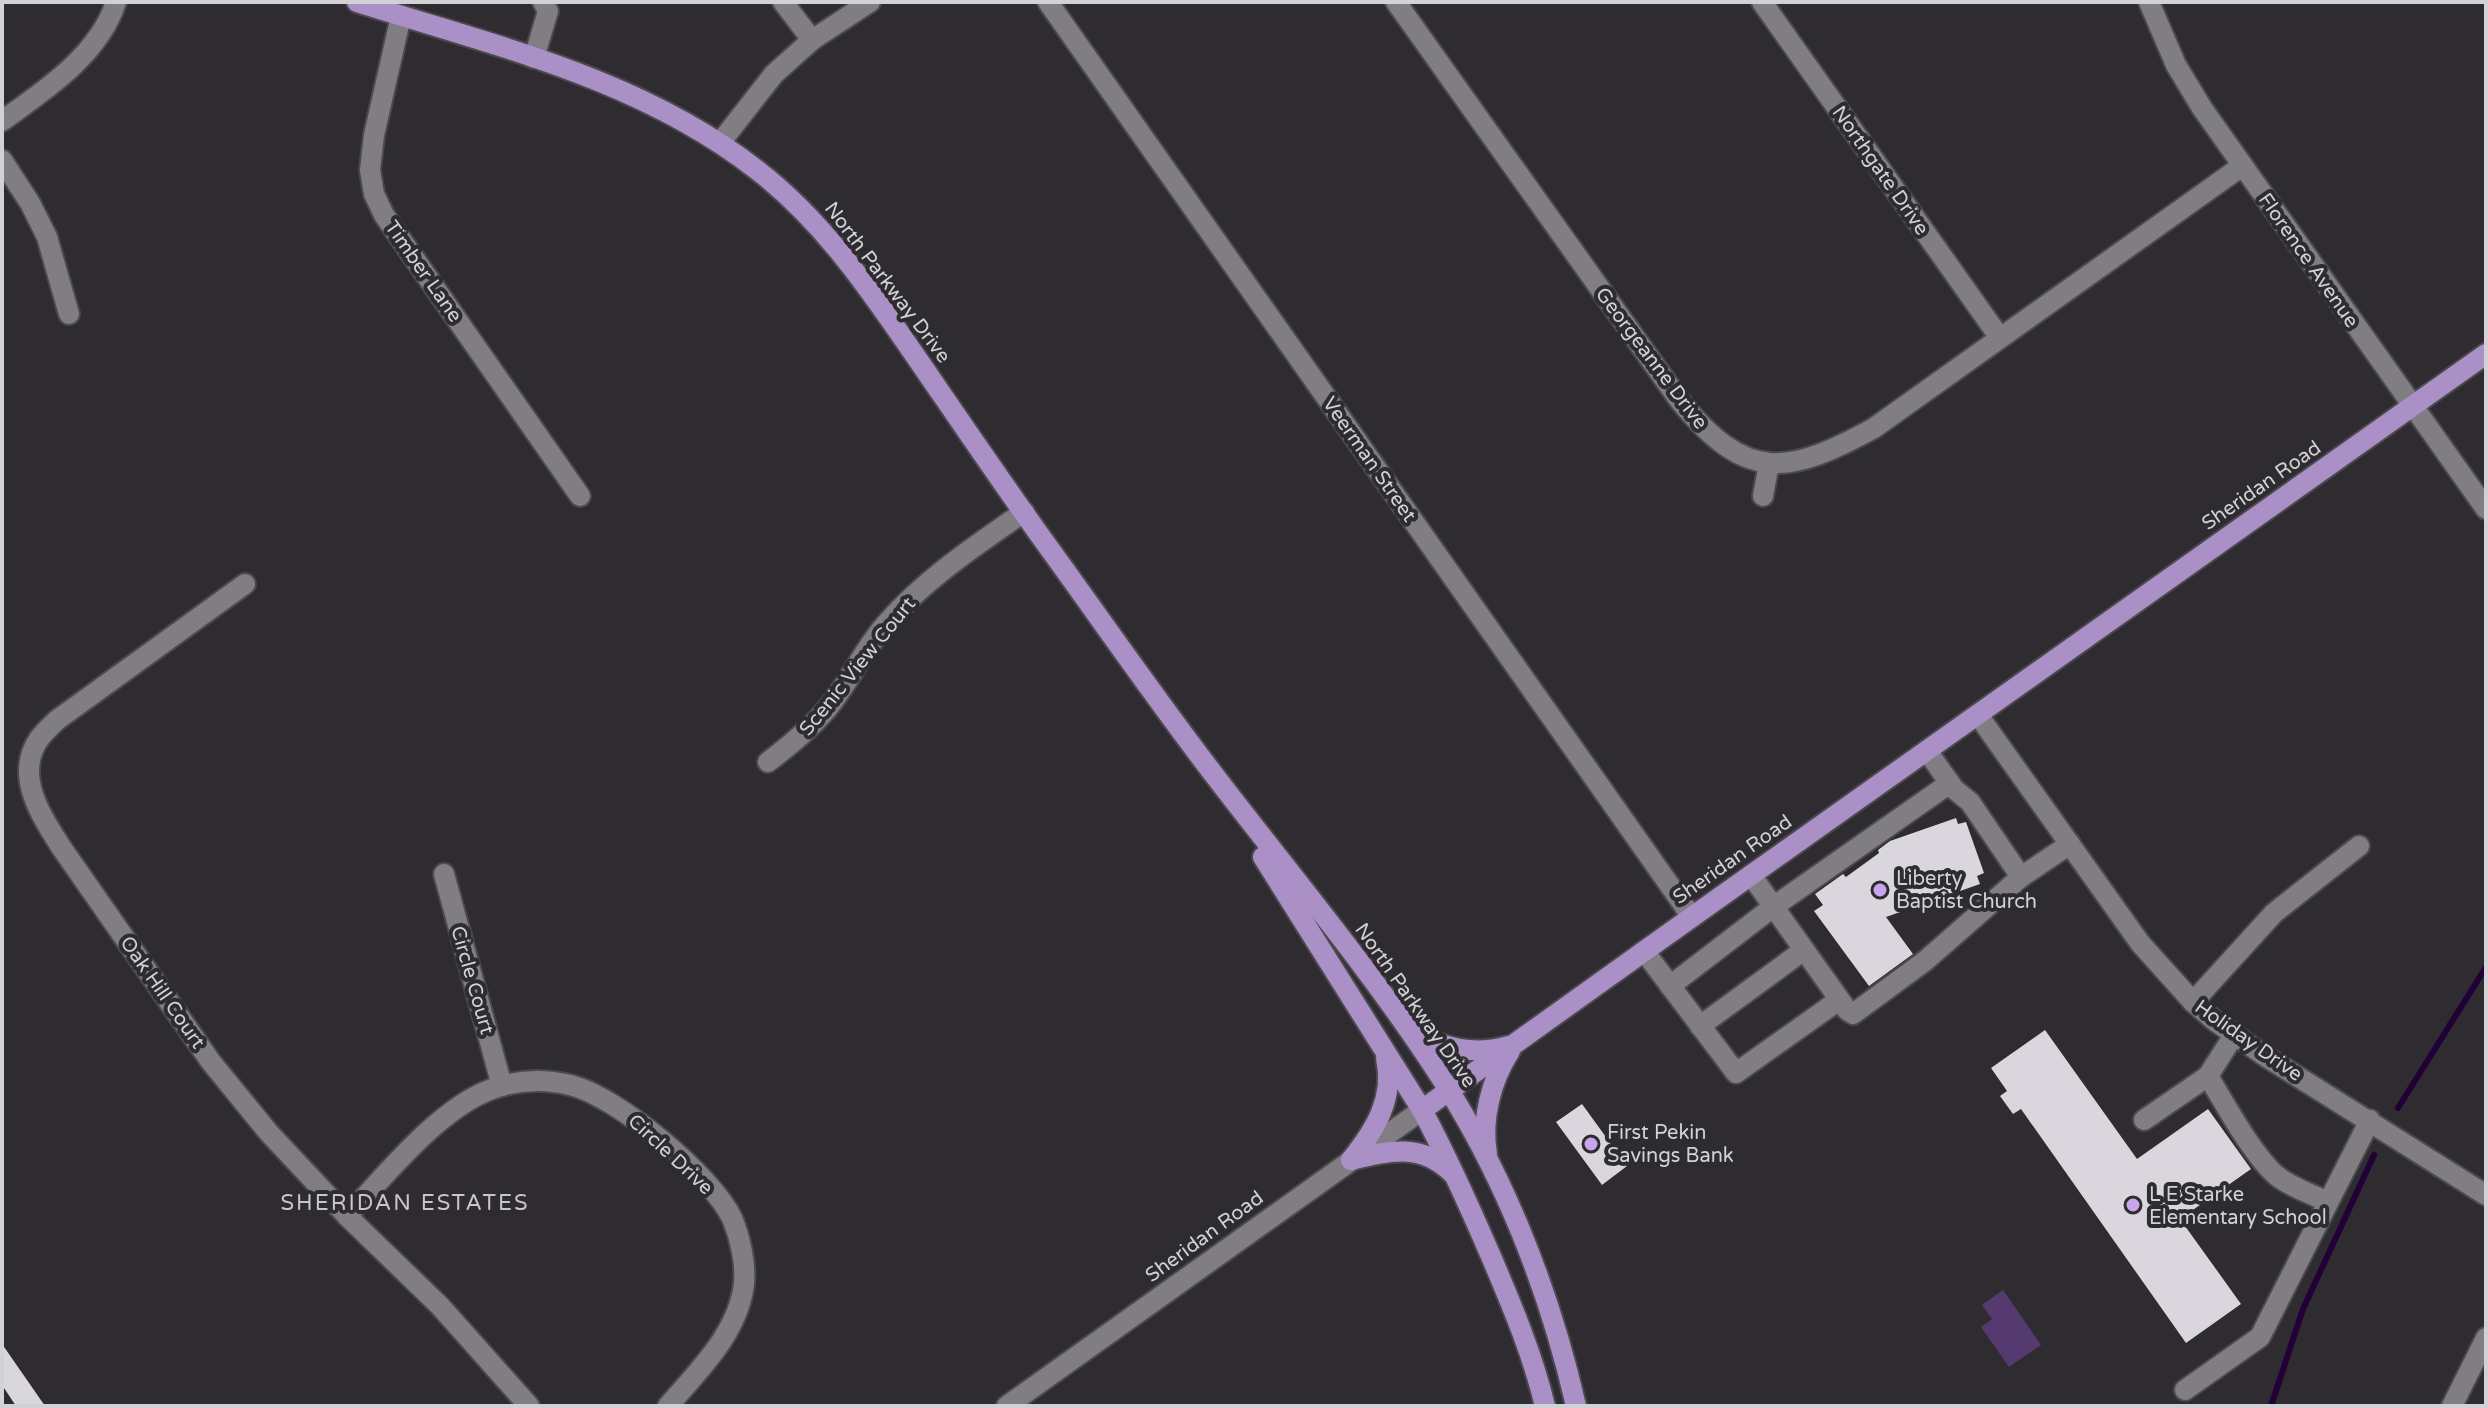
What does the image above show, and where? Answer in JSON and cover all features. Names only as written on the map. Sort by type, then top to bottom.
[{"type":"main road","name":"North Parkway Drive","points":[[357,2],[616,87],[675,116],[720,143],[788,196],[845,258],[1195,750],[1408,1030],[1449,1092],[1489,1166],[1532,1261],[1557,1334],[1576,1406]]},
{"type":"main road","name":"Sheridan Road","points":[[1422,1110],[2486,354]]},
{"type":"main road","name":"North Parkway Drive","points":[[1195,750],[1422,1110],[1458,1180],[1509,1299],[1545,1406]]},
{"type":"main road","points":[[1408,1030],[1434,1043],[1473,1051],[1516,1044]]},
{"type":"main road","points":[[1489,1166],[1485,1143],[1488,1107],[1503,1063],[1516,1044]]},
{"type":"main road","points":[[1351,1160],[1370,1136],[1383,1110],[1390,1072],[1384,1049]]},
{"type":"main road","points":[[1351,1160],[1375,1154],[1410,1152],[1427,1155],[1458,1180]]},
{"type":"street","points":[[2,121],[81,57],[105,25],[116,2]]},
{"type":"street","points":[[534,58],[548,11],[543,2]]},
{"type":"street","points":[[783,2],[812,40]]},
{"type":"street","points":[[720,143],[774,74],[812,40],[870,2]]},
{"type":"street","name":"Veerman Street","points":[[1048,2],[1692,917]]},
{"type":"street","name":"Georgeanne Drive","points":[[1396,2],[1680,401],[1724,445],[1748,458],[1769,463],[1793,463],[1839,446],[1874,428],[2242,166]]},
{"type":"street","name":"Northgate Drive","points":[[1762,2],[2000,338]]},
{"type":"street","name":"Florence Avenue","points":[[2149,2],[2176,65],[2202,108],[2486,509]]},
{"type":"street","name":"Timber Lane","points":[[401,16],[374,135],[370,170],[374,194],[384,215],[580,496]]},
{"type":"street","points":[[2,160],[30,203],[47,237],[69,314]]},
{"type":"street","points":[[1763,496],[1769,463]]},
{"type":"street","name":"Scenic View Court","points":[[768,762],[798,738],[826,709],[886,624],[913,596],[950,564],[1024,512]]},
{"type":"street","name":"Oak Hill Court","points":[[245,584],[57,720],[39,739],[29,774],[37,808],[211,1062],[269,1133],[347,1216],[440,1306],[529,1406]]},
{"type":"street","name":"Holiday Drive","points":[[1978,715],[2140,943],[2193,1002],[2234,1035],[2486,1195]]},
{"type":"street","points":[[1927,751],[1950,783],[1970,802],[2021,877]]},
{"type":"street","points":[[1670,986],[1773,907],[1950,783]]},
{"type":"street","points":[[1751,875],[1839,1000],[1853,1014],[1925,961],[2021,877],[2070,844]]},
{"type":"street","points":[[2193,1002],[2274,913],[2359,846]]},
{"type":"street","name":"Circle Court","points":[[444,874],[502,1086]]},
{"type":"street","points":[[1700,1026],[1804,950]]},
{"type":"street","points":[[1644,951],[1736,1073],[1839,1000]]},
{"type":"street","points":[[2144,1120],[2208,1076],[2234,1035]]},
{"type":"street","points":[[2208,1076],[2233,1119],[2268,1167],[2290,1184],[2328,1202]]},
{"type":"street","name":"Circle Drive","points":[[347,1216],[438,1122],[463,1103],[502,1086],[529,1081],[571,1085],[595,1093],[621,1108],[651,1131],[709,1187],[731,1216],[741,1245],[744,1276],[735,1316],[722,1341],[668,1406]]},
{"type":"street","name":"Sheridan Road","points":[[1007,1406],[1422,1110]]},
{"type":"street","points":[[2185,1390],[2260,1337],[2370,1120]]},
{"type":"street","points":[[2452,1406],[2486,1338]]},
{"type":"shaded area","points":[[2003,1290],[2041,1345],[2009,1367],[1981,1327],[1992,1319],[1982,1305]]},
{"type":"building","points":[[1956,818],[1958,824],[1966,822],[1984,873],[1977,876],[1980,884],[1886,917],[1913,954],[1869,986],[1814,911],[1823,905],[1815,894],[1843,874],[1846,877],[1890,841]]},
{"type":"building","points":[[2045,1030],[2137,1159],[2208,1109],[2251,1169],[2180,1219],[2241,1304],[2186,1343],[2021,1109],[2013,1114],[2000,1096],[2007,1091],[1991,1068]]},
{"type":"building","points":[[1582,1104],[1627,1166],[1602,1185],[1556,1122]]},
{"type":"building","points":[[2,1344],[45,1406],[16,1406],[2,1385]]},
{"type":"waterway","points":[[2398,1108],[2486,967]]},
{"type":"waterway","points":[[2271,1406],[2303,1309],[2374,1155]]},
{"type":"place","name":"Liberty Baptist Church","points":[[1880,890]]},
{"type":"place","name":"First Pekin Savings Bank","points":[[1591,1144]]},
{"type":"place","name":"L E Starke Elementary School","points":[[2133,1205]]},
{"type":"district","name":"SHERIDAN ESTATES","points":[[405,1202]]}]
